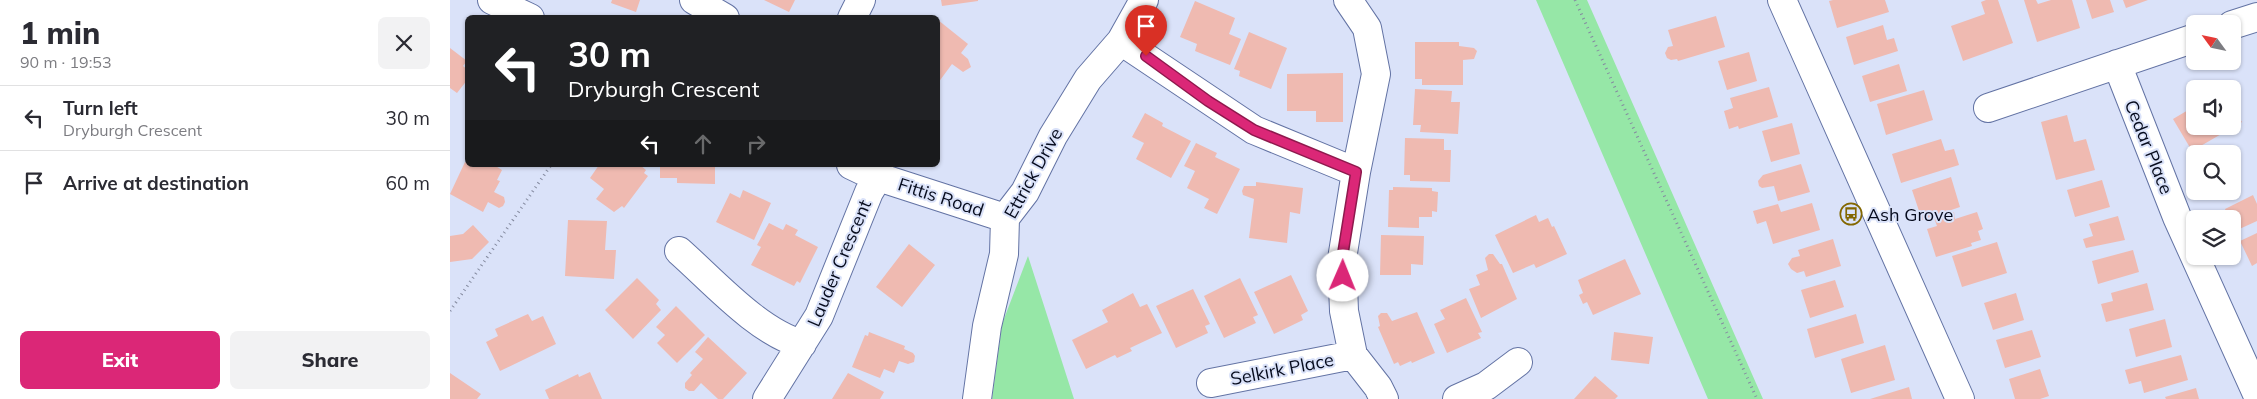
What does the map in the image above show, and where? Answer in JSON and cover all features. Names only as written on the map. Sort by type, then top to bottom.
[{"type":"street","points":[[492,0],[529,11]]},
{"type":"street","points":[[694,0],[720,15]]},
{"type":"street","points":[[854,15],[861,0]]},
{"type":"street","name":"Ettrick Drive","points":[[977,399],[987,326],[1004,254],[1004,218],[1025,192],[1053,136],[1088,80],[1122,41],[1144,0]]},
{"type":"street","points":[[1348,0],[1367,28],[1376,74],[1356,172],[1342,259],[1344,311],[1353,355],[1378,387],[1384,399]]},
{"type":"street","points":[[1782,0],[1960,399]]},
{"type":"street","points":[[2241,22],[2257,17]]},
{"type":"street","points":[[1122,41],[1254,130],[1356,172]]},
{"type":"street","points":[[1988,108],[2186,41]]},
{"type":"street","name":"Cedar Place","points":[[2117,64],[2177,217],[2257,394]]},
{"type":"street","name":"Fittis Road","points":[[856,167],[878,177],[1004,218]]},
{"type":"street","name":"Lauder Crescent","points":[[767,399],[819,316],[869,192],[878,177]]},
{"type":"street","points":[[679,251],[769,330],[790,341],[802,344]]},
{"type":"street","name":"Selkirk Place","points":[[1211,383],[1353,355]]},
{"type":"street","points":[[1457,399],[1486,386],[1518,362]]},
{"type":"path","points":[[1575,0],[1757,399]]},
{"type":"path","points":[[450,311],[550,167]]},
{"type":"green space","points":[[1536,0],[1587,0],[1763,399],[1708,399]]},
{"type":"green space","points":[[1028,256],[1074,399],[992,399],[1002,324]]},
{"type":"building","points":[[612,0],[640,0],[636,12],[611,3]]},
{"type":"building","points":[[764,0],[795,0],[789,12]]},
{"type":"building","points":[[941,0],[978,0],[978,1],[942,6]]},
{"type":"building","points":[[1885,0],[1889,12],[1837,28],[1829,1]]},
{"type":"building","points":[[1998,0],[2013,43],[1963,61],[1951,26],[1985,14],[1981,2]]},
{"type":"building","points":[[2024,0],[2036,0],[2038,4],[2051,0],[2072,0],[2080,28],[2037,42]]},
{"type":"building","points":[[2086,0],[2110,0],[2114,12],[2092,19]]},
{"type":"building","points":[[2123,0],[2148,0],[2126,8]]},
{"type":"building","points":[[1195,1],[1235,18],[1229,34],[1241,39],[1230,65],[1195,51],[1197,44],[1180,37]]},
{"type":"building","points":[[1716,16],[1725,47],[1678,61],[1677,59],[1671,60],[1667,58],[1665,53],[1668,47],[1673,46],[1668,30]]},
{"type":"building","points":[[940,22],[968,44],[961,53],[968,59],[971,67],[963,72],[952,64],[940,80]]},
{"type":"building","points":[[1883,25],[1887,40],[1894,38],[1898,51],[1854,65],[1846,37]]},
{"type":"building","points":[[1249,32],[1287,48],[1271,89],[1239,76],[1240,71],[1234,69]]},
{"type":"building","points":[[1415,42],[1459,42],[1459,46],[1474,48],[1477,51],[1474,59],[1463,60],[1463,85],[1422,85],[1422,79],[1415,79]]},
{"type":"building","points":[[450,48],[465,59],[463,66],[465,68],[465,83],[457,93],[450,88]]},
{"type":"building","points":[[1749,52],[1757,81],[1727,90],[1718,61]]},
{"type":"building","points":[[1899,64],[1907,91],[1870,102],[1862,76]]},
{"type":"building","points":[[1343,73],[1343,122],[1316,122],[1316,111],[1287,111],[1287,74]]},
{"type":"building","points":[[1769,87],[1778,117],[1739,129],[1738,126],[1729,129],[1724,111],[1733,108],[1730,98]]},
{"type":"building","points":[[1415,89],[1452,91],[1451,102],[1460,102],[1458,134],[1420,132],[1421,125],[1413,125]]},
{"type":"building","points":[[1924,90],[1933,120],[1886,135],[1877,104]]},
{"type":"building","points":[[2186,111],[2186,135],[2220,135],[2202,145],[2188,145],[2173,119]]},
{"type":"building","points":[[1145,113],[1163,123],[1162,126],[1191,141],[1171,178],[1136,159],[1144,143],[1132,137]]},
{"type":"building","points":[[2067,115],[2074,142],[2086,139],[2095,170],[2056,180],[2041,122]]},
{"type":"building","points":[[1792,123],[1800,154],[1771,162],[1762,131]]},
{"type":"building","points":[[1405,138],[1444,139],[1444,150],[1451,150],[1450,182],[1410,181],[1410,175],[1404,175]]},
{"type":"building","points":[[1941,139],[1945,151],[1954,149],[1959,165],[1901,183],[1892,154]]},
{"type":"building","points":[[1196,143],[1217,153],[1215,157],[1240,169],[1217,214],[1204,208],[1209,199],[1187,188],[1195,171],[1184,166]]},
{"type":"building","points":[[465,162],[465,167],[497,167],[502,170],[497,180],[500,181],[494,192],[504,197],[505,202],[499,208],[488,202],[483,212],[450,194]]},
{"type":"building","points":[[1801,164],[1810,192],[1778,201],[1774,186],[1762,188],[1759,186],[1758,181],[1763,175]]},
{"type":"building","points":[[598,167],[642,167],[646,170],[644,173],[648,176],[624,208],[622,206],[614,212],[596,199],[604,189],[590,178]]},
{"type":"building","points":[[660,167],[715,167],[715,184],[677,183],[677,178],[660,178]]},
{"type":"building","points":[[1951,177],[1960,207],[1922,220],[1912,190]]},
{"type":"building","points":[[2102,180],[2110,207],[2075,217],[2067,190]]},
{"type":"building","points":[[1256,182],[1303,188],[1300,214],[1290,212],[1287,243],[1249,238],[1254,199],[1243,195],[1242,191],[1244,186],[1256,186]]},
{"type":"building","points":[[1393,187],[1432,188],[1432,191],[1438,192],[1437,212],[1432,211],[1432,217],[1419,217],[1419,228],[1388,227],[1389,190],[1393,190]]},
{"type":"building","points":[[743,190],[771,203],[754,240],[716,222],[730,193],[740,198]]},
{"type":"building","points":[[2253,195],[2257,204],[2257,221],[2241,228],[2241,210],[2225,209]]},
{"type":"building","points":[[1812,203],[1820,230],[1773,244],[1766,221],[1757,224],[1753,211],[1778,204],[1781,212]]},
{"type":"building","points":[[1954,212],[1955,219],[1977,212],[1983,229],[1978,231],[1981,240],[1971,243],[1972,246],[1936,257],[1927,229],[1937,226],[1934,218]]},
{"type":"building","points":[[1536,215],[1539,222],[1548,218],[1552,227],[1554,226],[1567,254],[1536,268],[1534,264],[1513,273],[1495,235]]},
{"type":"building","points":[[2118,216],[2125,240],[2086,248],[2083,239],[2093,236],[2089,224]]},
{"type":"building","points":[[568,220],[607,221],[605,250],[616,250],[614,279],[565,276]]},
{"type":"building","points":[[769,223],[783,230],[786,224],[798,230],[795,235],[818,247],[800,283],[797,281],[794,286],[751,265],[761,247],[757,245]]},
{"type":"building","points":[[473,225],[489,242],[472,259],[450,262],[450,236],[463,234]]},
{"type":"building","points":[[2257,233],[2257,263],[2252,266],[2241,243],[2241,241]]},
{"type":"building","points":[[1381,235],[1424,236],[1423,265],[1411,264],[1411,275],[1380,275]]},
{"type":"building","points":[[1833,239],[1841,266],[1806,277],[1804,271],[1797,273],[1791,269],[1788,264],[1792,258],[1800,256],[1798,250]]},
{"type":"building","points":[[1997,242],[2007,273],[1962,287],[1952,256]]},
{"type":"building","points":[[909,244],[935,265],[902,307],[876,287]]},
{"type":"building","points":[[2133,250],[2139,272],[2098,284],[2092,261]]},
{"type":"building","points":[[1489,254],[1493,254],[1502,264],[1517,299],[1481,318],[1469,289],[1480,285],[1476,275],[1488,270],[1485,258]]},
{"type":"building","points":[[1625,259],[1641,294],[1593,315],[1587,302],[1583,304],[1579,295],[1583,293],[1578,280]]},
{"type":"building","points":[[1291,275],[1308,311],[1301,315],[1303,320],[1274,334],[1254,292]]},
{"type":"building","points":[[637,278],[659,300],[656,304],[661,310],[633,339],[605,310]]},
{"type":"building","points":[[1240,278],[1258,315],[1253,317],[1256,323],[1224,338],[1204,296]]},
{"type":"building","points":[[1835,280],[1844,307],[1810,318],[1801,290]]},
{"type":"building","points":[[2147,283],[2154,310],[2106,322],[2101,304],[2113,301],[2111,293]]},
{"type":"building","points":[[1193,289],[1210,324],[1205,326],[1208,333],[1176,348],[1156,306]]},
{"type":"building","points":[[1133,293],[1140,307],[1147,304],[1162,333],[1130,348],[1132,351],[1117,358],[1115,355],[1086,369],[1072,340],[1108,322],[1102,310]]},
{"type":"building","points":[[2016,293],[2024,320],[1993,330],[1984,303]]},
{"type":"building","points":[[1466,298],[1482,332],[1478,333],[1481,338],[1447,353],[1434,324],[1445,319],[1440,310]]},
{"type":"building","points":[[676,306],[705,335],[677,363],[657,343],[665,335],[656,327]]},
{"type":"building","points":[[1417,312],[1435,353],[1412,363],[1411,361],[1400,366],[1398,362],[1394,364],[1378,327],[1380,326],[1378,316],[1381,313],[1387,313],[1392,321]]},
{"type":"building","points":[[528,314],[532,321],[543,316],[556,344],[500,371],[486,342],[498,336],[495,329]]},
{"type":"building","points":[[1856,314],[1864,343],[1815,358],[1807,329]]},
{"type":"building","points":[[2165,319],[2172,347],[2136,357],[2129,329]]},
{"type":"building","points":[[2032,330],[2041,357],[2005,368],[1996,340]]},
{"type":"building","points":[[869,332],[905,346],[904,349],[915,356],[914,362],[908,364],[899,361],[894,373],[884,369],[880,378],[852,367],[865,335],[868,336]]},
{"type":"building","points":[[1614,332],[1653,337],[1649,364],[1611,360]]},
{"type":"building","points":[[708,337],[747,373],[723,399],[718,399],[701,383],[694,391],[689,391],[685,388],[685,383],[692,375],[690,373],[703,359],[695,352]]},
{"type":"building","points":[[1885,345],[1895,380],[1851,393],[1841,359]]},
{"type":"building","points":[[2181,355],[2188,380],[2144,393],[2141,381],[2129,384],[2125,370]]},
{"type":"building","points":[[2040,369],[2049,396],[2040,399],[2015,399],[2009,379]]},
{"type":"building","points":[[590,372],[602,399],[549,399],[545,390],[578,374],[579,377]]},
{"type":"building","points":[[450,373],[481,394],[477,399],[450,399]]},
{"type":"building","points":[[848,373],[884,392],[880,399],[832,399]]},
{"type":"building","points":[[1595,376],[1618,396],[1615,399],[1574,399]]},
{"type":"building","points":[[1909,387],[1912,399],[1870,399]]},
{"type":"building","points":[[2196,388],[2199,399],[2166,399],[2165,397]]},
{"type":"place","name":"Ash Grove","points":[[1851,214]]},
{"type":"route","points":[[1146,56],[1208,101],[1254,130],[1356,172],[1342,259],[1343,276]]}]
